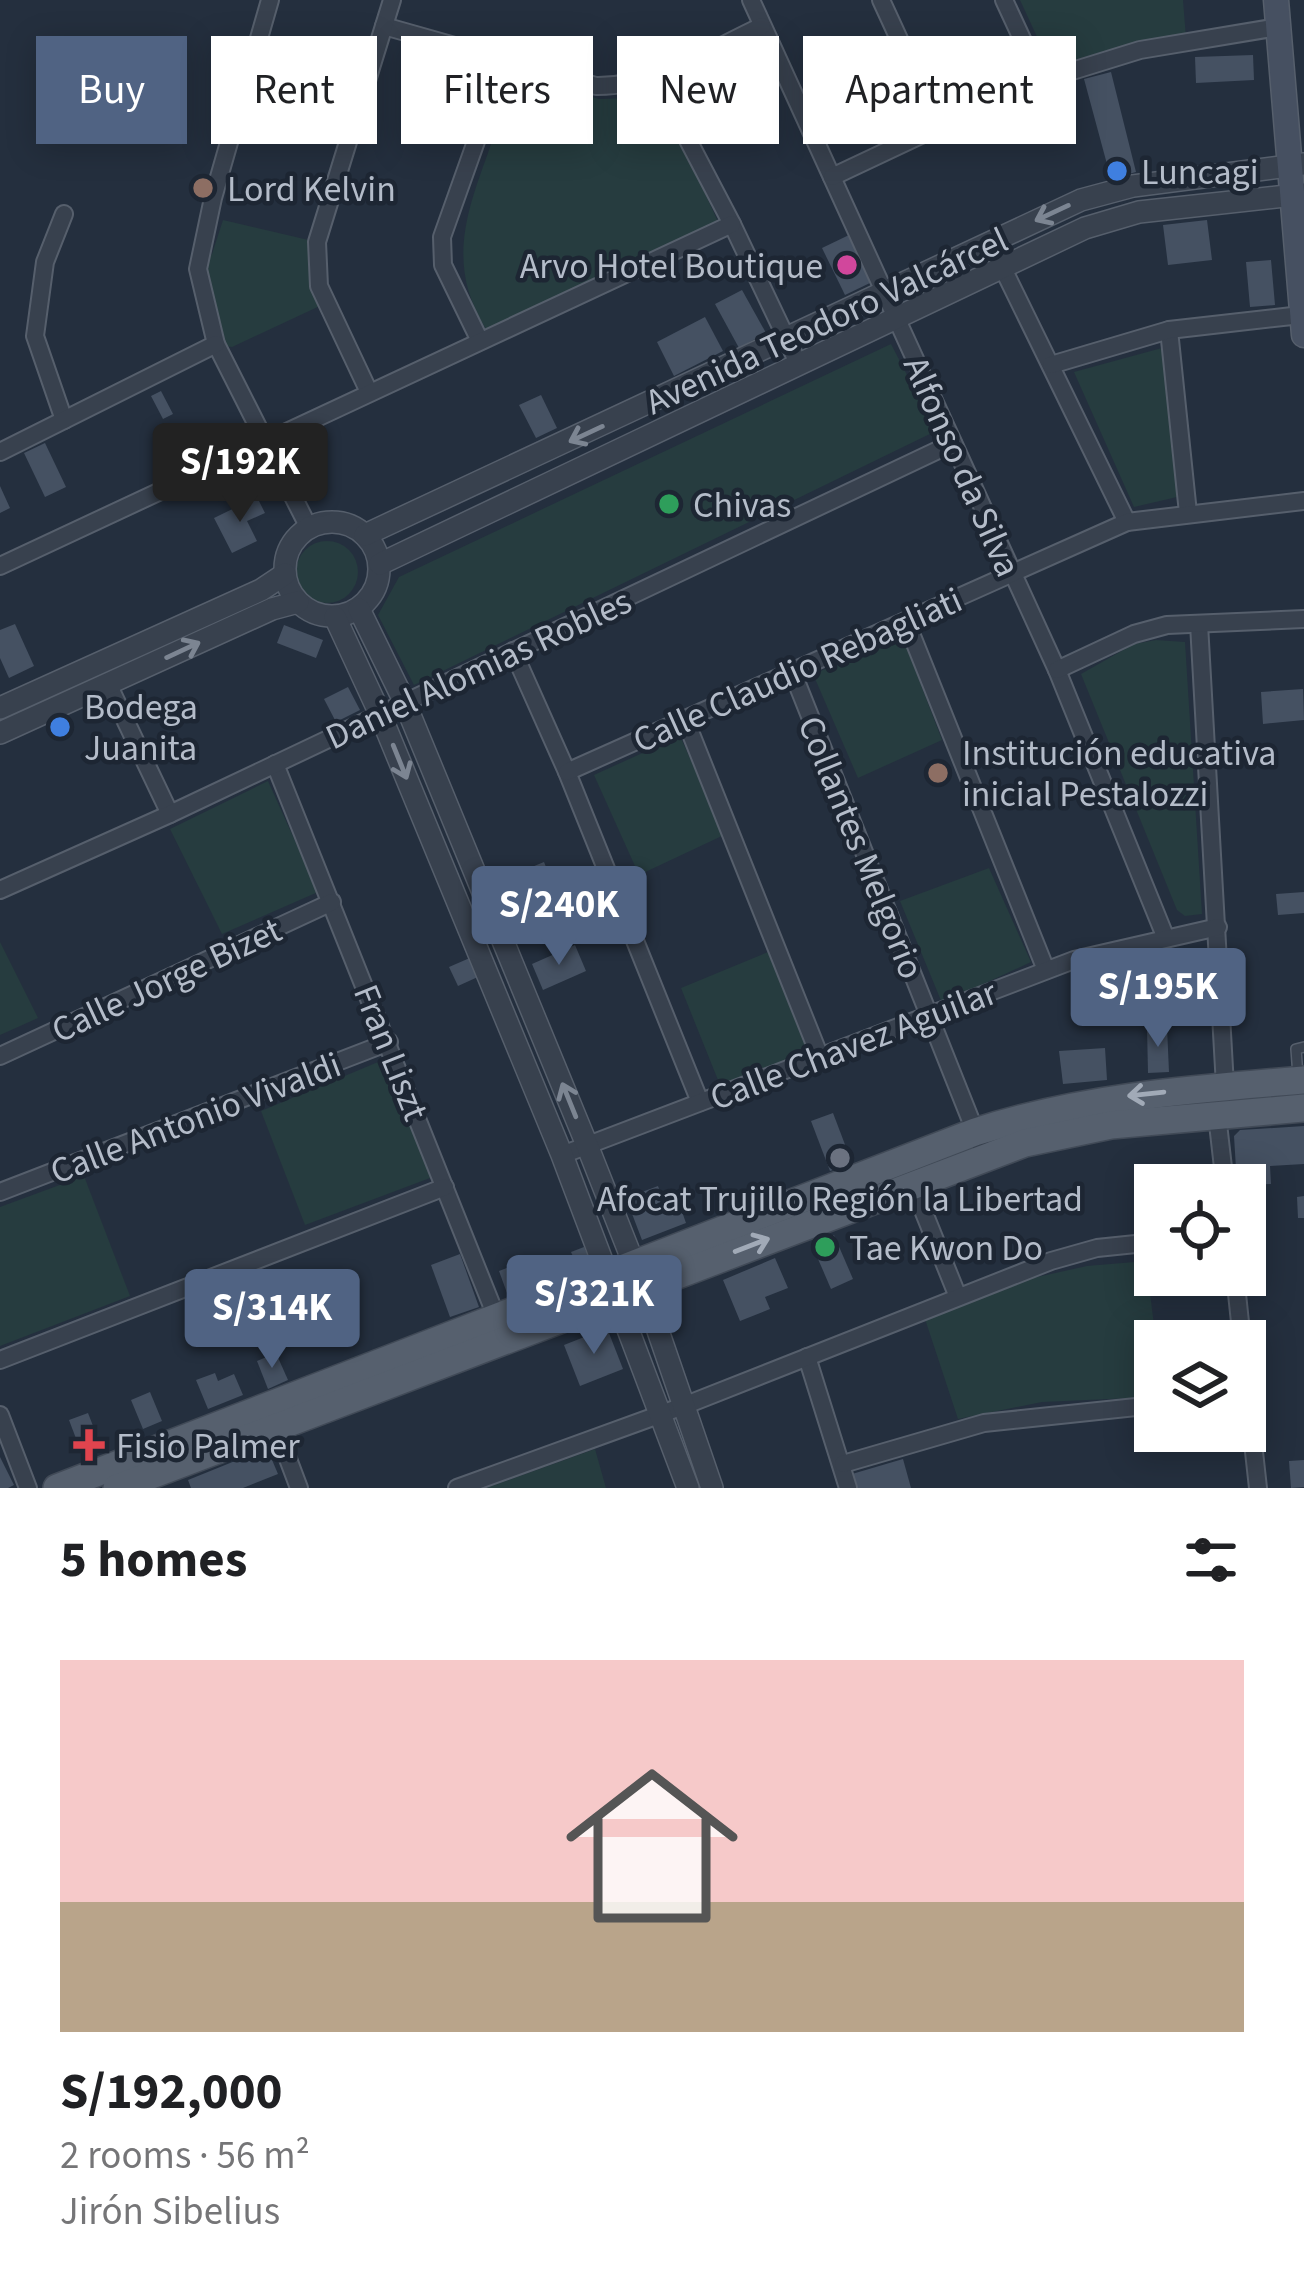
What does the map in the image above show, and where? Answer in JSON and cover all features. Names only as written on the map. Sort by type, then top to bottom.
[{"type":"main road","points":[[1276,0],[1297,165],[1303,325]]},
{"type":"main road","points":[[626,1282],[912,1184],[1036,1112],[1091,1101],[1225,1087],[1302,1094]]},
{"type":"main road","points":[[57,1488],[501,1330],[980,1144],[1217,1115],[1302,1094]]},
{"type":"main road","points":[[117,1488],[167,1479],[501,1330]]},
{"type":"street","points":[[270,0],[198,268],[216,344],[308,528]]},
{"type":"street","points":[[369,392],[320,286],[317,242],[392,0]]},
{"type":"street","name":"Alfonso da Silva","points":[[751,0],[1057,670],[1165,936]]},
{"type":"street","points":[[881,0],[898,36]]},
{"type":"street","points":[[1004,0],[1021,36]]},
{"type":"street","points":[[384,26],[420,36]]},
{"type":"street","points":[[741,36],[762,26]]},
{"type":"street","points":[[1076,69],[1139,50],[1278,28]]},
{"type":"street","points":[[475,144],[442,237],[443,265],[480,341]]},
{"type":"street","points":[[690,144],[799,365]]},
{"type":"street","points":[[832,177],[901,144]]},
{"type":"street","name":"Avenida Teodoro Valcárcel","points":[[365,535],[1106,191],[1297,165]]},
{"type":"street","name":"Avenida Teodoro Valcárcel","points":[[380,564],[1113,218],[1298,194]]},
{"type":"street","points":[[64,214],[45,262],[35,336],[64,420]]},
{"type":"street","points":[[0,566],[732,224]]},
{"type":"street","points":[[990,242],[1126,523]]},
{"type":"street","points":[[1051,365],[1168,331],[1303,325]]},
{"type":"street","points":[[1168,331],[1188,513]]},
{"type":"street","points":[[0,452],[216,344]]},
{"type":"street","name":"Daniel Alomias Robles","points":[[0,890],[953,443]]},
{"type":"street","points":[[522,464],[536,490]]},
{"type":"street","name":"Calle Claudio Rebagliati","points":[[567,772],[1126,523],[1304,502]]},
{"type":"street","points":[[339,522],[365,535],[380,564],[375,590],[359,609],[335,617],[298,602],[285,574],[290,548],[308,528],[339,522]]},
{"type":"street","points":[[0,708],[261,590],[285,574]]},
{"type":"street","points":[[0,733],[272,609],[298,602]]},
{"type":"street","points":[[359,609],[405,703],[587,1145],[662,1414],[688,1488]]},
{"type":"street","points":[[335,617],[380,714],[562,1155],[686,1405],[712,1488]]},
{"type":"street","points":[[1057,670],[1134,634],[1167,625],[1304,620]]},
{"type":"street","points":[[906,621],[1046,970]]},
{"type":"street","points":[[1199,624],[1225,1087]]},
{"type":"street","points":[[513,651],[700,1102]]},
{"type":"street","name":"Collantes Melgorio","points":[[792,671],[980,1144]]},
{"type":"street","points":[[108,684],[170,814]]},
{"type":"street","points":[[685,719],[820,1057]]},
{"type":"street","name":"Fran Liszt","points":[[275,764],[501,1330]]},
{"type":"street","name":"Calle Jorge Bizet","points":[[0,1056],[332,902]]},
{"type":"street","name":"Calle Chavez Aguilar","points":[[562,1155],[1046,970],[1165,936],[1218,927]]},
{"type":"street","name":"Calle Antonio Vivaldi","points":[[0,1192],[389,1042]]},
{"type":"street","points":[[1217,1115],[1223,1164]]},
{"type":"street","points":[[912,1184],[958,1297]]},
{"type":"street","points":[[0,1360],[445,1187]]},
{"type":"street","points":[[457,1488],[686,1405],[958,1297],[1097,1248],[1134,1244]]},
{"type":"street","points":[[807,1357],[848,1488]]},
{"type":"street","points":[[843,1464],[984,1424],[1134,1407]]},
{"type":"street","points":[[0,1415],[28,1488]]},
{"type":"street","points":[[276,1427],[299,1488]]},
{"type":"street","points":[[1253,1452],[1258,1488]]},
{"type":"lane","points":[[1302,1094],[1296,1048],[1304,1047]]},
{"type":"green space","points":[[1020,0],[1183,0],[1186,38],[1140,50],[1111,49],[1076,60],[1076,36],[1037,36]]},
{"type":"green space","points":[[593,97],[617,98],[617,144],[682,144],[719,224],[487,331],[467,285],[464,264],[473,199],[492,144],[593,144]]},
{"type":"green space","points":[[223,220],[317,242],[324,304],[232,347],[216,344],[198,269],[212,254]]},
{"type":"green space","name":"Chivas","points":[[891,344],[936,431],[414,685],[378,615],[399,577]]},
{"type":"green space","points":[[1162,348],[1177,497],[1134,507],[1074,372]]},
{"type":"green space","points":[[327,541],[349,550],[358,572],[349,594],[327,603],[305,594],[296,572],[305,550]]},
{"type":"green space","points":[[903,638],[942,740],[858,778],[813,674]]},
{"type":"green space","points":[[1185,642],[1202,914],[1185,916],[1177,910],[1081,674],[1134,644]]},
{"type":"green space","points":[[680,736],[724,835],[639,875],[594,775]]},
{"type":"green space","points":[[268,781],[318,892],[222,934],[170,829]]},
{"type":"green space","points":[[989,868],[1031,962],[942,1003],[900,901]]},
{"type":"green space","points":[[0,942],[38,1018],[0,1035]]},
{"type":"green space","points":[[768,952],[808,1053],[720,1085],[681,988]]},
{"type":"green space","points":[[390,1057],[438,1175],[305,1225],[261,1111]]},
{"type":"green space","points":[[84,1176],[130,1296],[0,1346],[0,1207]]},
{"type":"green space","points":[[1134,1262],[1134,1296],[1150,1296],[1153,1320],[1134,1320],[1134,1398],[1042,1402],[958,1419],[925,1319],[1024,1280],[1087,1266]]},
{"type":"green space","points":[[595,1449],[606,1488],[486,1488]]},
{"type":"building","points":[[1253,55],[1254,80],[1196,83],[1195,57]]},
{"type":"building","points":[[1111,72],[1136,172],[1111,179],[1084,79]]},
{"type":"building","points":[[1207,220],[1212,260],[1168,265],[1163,225]]},
{"type":"building","name":"Arvo Hotel Boutique","points":[[849,235],[872,282],[845,295],[822,248]]},
{"type":"building","points":[[1271,260],[1275,305],[1250,307],[1246,262]]},
{"type":"building","points":[[742,290],[766,333],[739,348],[715,304]]},
{"type":"building","points":[[705,317],[723,351],[674,376],[657,342]]},
{"type":"building","points":[[161,391],[173,414],[163,419],[151,396]]},
{"type":"building","points":[[541,395],[557,428],[536,438],[519,405]]},
{"type":"building","points":[[45,443],[66,487],[45,497],[24,453]]},
{"type":"building","points":[[0,486],[10,508],[0,513]]},
{"type":"building","points":[[257,497],[265,513],[247,521],[257,541],[232,553],[214,518]]},
{"type":"building","points":[[15,624],[34,666],[9,678],[0,658],[0,630]]},
{"type":"building","points":[[284,625],[323,640],[316,658],[277,643]]},
{"type":"building","points":[[348,687],[360,710],[336,722],[324,699]]},
{"type":"building","points":[[1303,689],[1304,720],[1263,724],[1261,692]]},
{"type":"building","name":"Bodega Juanita","points":[[66,715],[73,732],[54,739],[48,722]]},
{"type":"building","points":[[544,862],[552,882],[509,900],[500,880]]},
{"type":"building","points":[[559,884],[567,907],[519,925],[510,902]]},
{"type":"building","points":[[1304,892],[1304,913],[1278,915],[1276,894]]},
{"type":"building","points":[[575,945],[586,971],[543,990],[532,964]]},
{"type":"building","points":[[472,957],[480,976],[458,986],[449,967]]},
{"type":"building","points":[[1147,1027],[1167,1027],[1169,1072],[1148,1073]]},
{"type":"building","points":[[1105,1048],[1107,1080],[1063,1084],[1059,1051]]},
{"type":"building","points":[[833,1113],[852,1163],[830,1171],[811,1121]]},
{"type":"building","points":[[1304,1126],[1304,1164],[1270,1166],[1271,1184],[1266,1184],[1266,1164],[1236,1164],[1234,1136],[1240,1130]]},
{"type":"building","points":[[658,1186],[666,1208],[679,1203],[686,1223],[642,1240],[626,1198]]},
{"type":"building","points":[[1304,1196],[1304,1218],[1298,1218],[1297,1197]]},
{"type":"building","points":[[834,1235],[853,1279],[831,1289],[812,1245]]},
{"type":"building","points":[[584,1247],[593,1267],[580,1272],[571,1252]]},
{"type":"building","points":[[460,1254],[479,1307],[450,1317],[431,1265]]},
{"type":"building","points":[[775,1258],[788,1288],[765,1297],[770,1309],[740,1321],[723,1280]]},
{"type":"building","points":[[528,1260],[537,1282],[507,1293],[499,1271]]},
{"type":"building","points":[[607,1328],[623,1369],[580,1386],[564,1345]]},
{"type":"building","points":[[276,1353],[288,1380],[268,1389],[257,1361]]},
{"type":"building","points":[[215,1373],[218,1381],[234,1374],[243,1395],[208,1409],[196,1380]]},
{"type":"building","points":[[150,1392],[162,1421],[143,1429],[131,1400]]},
{"type":"building","points":[[88,1413],[102,1449],[83,1457],[69,1420]]},
{"type":"building","points":[[267,1448],[278,1474],[243,1488],[191,1488],[188,1480]]},
{"type":"building","points":[[0,1457],[14,1485],[8,1488],[0,1488]]},
{"type":"building","points":[[903,1459],[911,1488],[857,1488],[852,1474]]},
{"type":"building","points":[[1304,1460],[1304,1487],[1291,1488],[1289,1461]]},
{"type":"place","name":"Luncagi","points":[[1117,171]]},
{"type":"place","name":"Lord Kelvin","points":[[203,188]]},
{"type":"place","name":"Arvo Hotel Boutique","points":[[847,265]]},
{"type":"place","name":"Chivas","points":[[669,504]]},
{"type":"place","name":"Bodega Juanita","points":[[60,727]]},
{"type":"place","name":"Institución educativa inicial Pestalozzi","points":[[938,773]]},
{"type":"place","name":"Afocat Trujillo Región la Libertad","points":[[840,1158]]},
{"type":"place","name":"Tae Kwon Do","points":[[825,1247]]},
{"type":"place","name":"Fisio Palmer","points":[[89,1445]]}]
